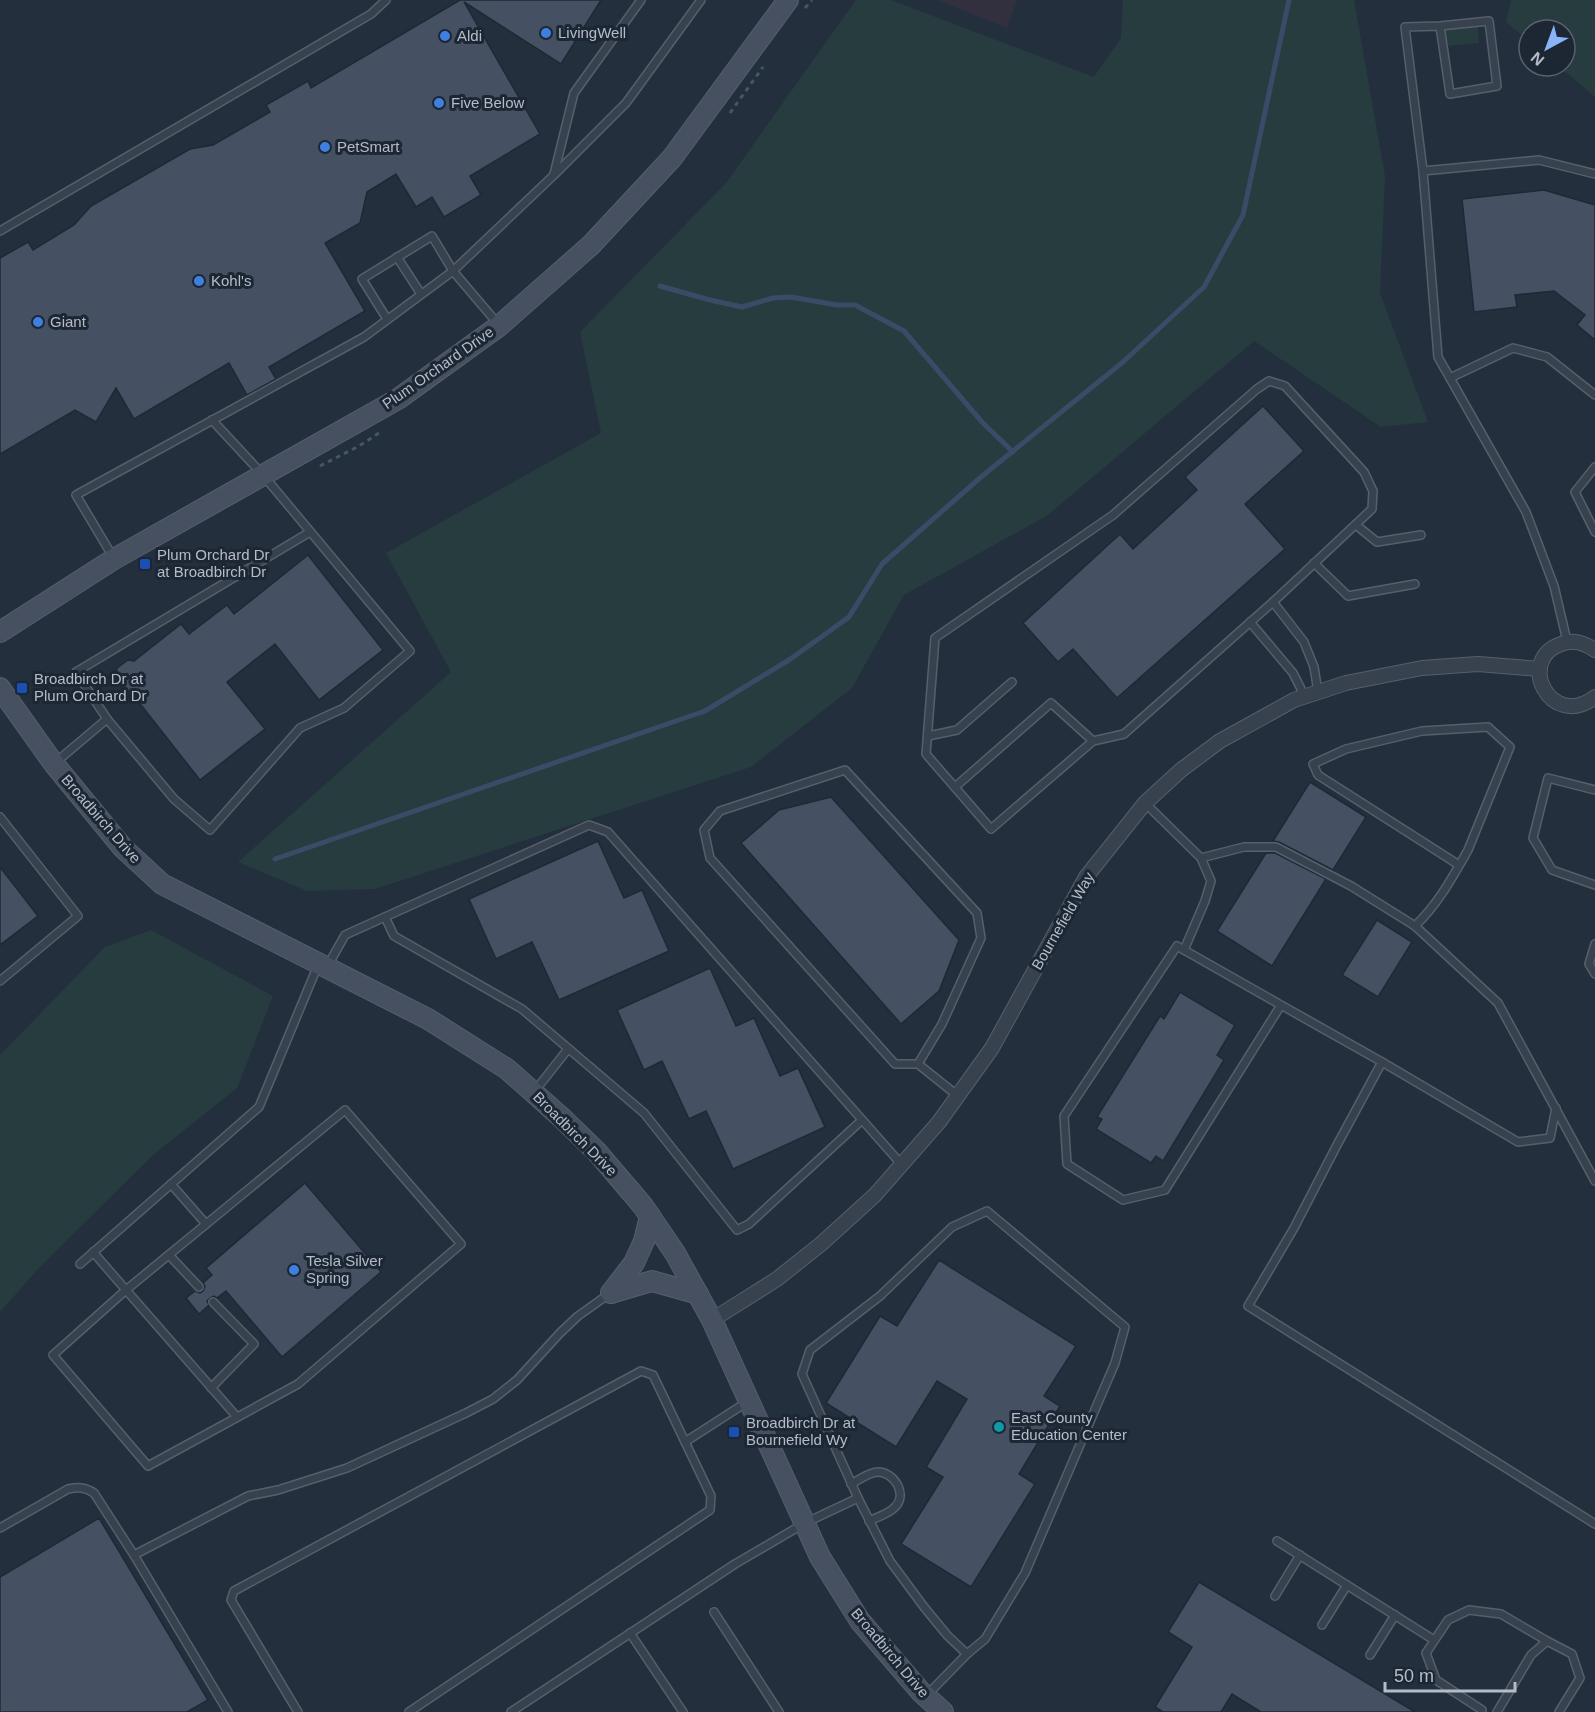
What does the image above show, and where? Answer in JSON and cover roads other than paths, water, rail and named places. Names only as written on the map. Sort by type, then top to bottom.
[{"type":"street","name":"Plum Orchard Drive","points":[[0,632],[114,559],[398,399],[499,326],[591,245],[672,158],[788,0]]},
{"type":"street","points":[[1595,650],[1578,641],[1568,641],[1549,651],[1540,669],[1543,689],[1558,703],[1578,706],[1595,697]]},
{"type":"street","name":"Bournefield Way","points":[[712,1320],[777,1279],[821,1244],[875,1195],[939,1122],[992,1048],[1086,877],[1146,803],[1181,770],[1220,741],[1294,700],[1346,683],[1422,669],[1478,664],[1540,669]]},
{"type":"street","name":"Broadbirch Drive","points":[[0,688],[54,764],[123,848],[162,884],[428,1019],[507,1070],[597,1152],[650,1216],[675,1253],[698,1294],[820,1557],[860,1621],[926,1697],[943,1712]]},
{"type":"street","name":"Broadbirch Drive","points":[[0,705],[29,729]]},
{"type":"street","points":[[611,1293],[634,1263],[644,1241],[650,1216]]},
{"type":"street","points":[[611,1293],[652,1281],[698,1294]]},
{"type":"lane","points":[[0,231],[371,14],[386,0]]},
{"type":"lane","points":[[554,175],[574,93],[641,0]]},
{"type":"lane","points":[[114,559],[76,495],[364,337],[453,271],[626,103],[701,0]]},
{"type":"lane","points":[[1440,26],[1450,93],[1497,86],[1488,21],[1405,27],[1423,171],[1438,357],[1526,512],[1554,586],[1568,641]]},
{"type":"lane","points":[[1423,171],[1539,160],[1595,174]]},
{"type":"lane","points":[[387,319],[362,279],[432,236],[453,271],[499,326]]},
{"type":"lane","points":[[398,257],[422,294]]},
{"type":"lane","points":[[1450,378],[1513,348],[1547,357],[1595,395]]},
{"type":"lane","points":[[1269,381],[1285,386],[1364,472],[1373,491],[1372,509],[1314,563],[1124,734],[1093,741],[991,829],[926,754],[935,638],[1113,515],[1269,381]]},
{"type":"lane","points":[[212,420],[263,475],[410,651],[344,708],[300,728],[210,830],[174,799],[107,720],[76,672],[310,532]]},
{"type":"lane","points":[[1595,467],[1575,492],[1595,532]]},
{"type":"lane","points":[[1356,525],[1377,543],[1421,534]]},
{"type":"lane","points":[[1314,563],[1347,596],[1415,584]]},
{"type":"lane","points":[[1273,602],[1304,642],[1314,666],[1311,695]]},
{"type":"lane","points":[[1250,622],[1311,695]]},
{"type":"lane","points":[[928,736],[957,730],[1012,682]]},
{"type":"lane","points":[[955,787],[1051,703],[1093,741]]},
{"type":"lane","points":[[54,764],[107,720]]},
{"type":"lane","points":[[1415,926],[1431,911],[1459,865],[1468,850],[1510,747],[1488,727],[1422,731],[1346,749],[1313,764],[1318,775],[1459,865]]},
{"type":"lane","points":[[918,1064],[942,1024],[981,938],[977,913],[844,770],[720,811],[704,830],[710,858],[895,1064],[918,1064],[958,1096]]},
{"type":"lane","points":[[1595,790],[1548,778],[1533,838],[1552,870],[1595,885]]},
{"type":"lane","points":[[1146,803],[1201,858],[1211,881],[1184,950]]},
{"type":"lane","points":[[0,817],[78,916],[0,981]]},
{"type":"lane","points":[[80,1264],[259,1107],[302,1006],[323,965],[345,935],[589,825],[608,832],[902,1165]]},
{"type":"lane","points":[[1201,858],[1244,847],[1276,847],[1351,886],[1415,926],[1498,1003],[1595,1181]]},
{"type":"lane","points":[[385,917],[394,936],[522,1009],[644,1113],[736,1230],[749,1224],[862,1120]]},
{"type":"lane","points":[[1595,944],[1589,964],[1595,974]]},
{"type":"lane","points":[[1281,1005],[1165,1190],[1123,1200],[1066,1164],[1064,1116],[1177,946],[1382,1062],[1518,1142],[1550,1137],[1556,1108]]},
{"type":"lane","points":[[533,1092],[567,1049]]},
{"type":"lane","points":[[1382,1062],[1294,1228],[1248,1306],[1595,1524]]},
{"type":"lane","points":[[345,1110],[462,1244],[298,1384],[147,1466],[53,1355],[126,1290],[206,1224],[345,1110]]},
{"type":"lane","points":[[171,1184],[206,1224]]},
{"type":"lane","points":[[926,1697],[966,1654],[985,1639],[1026,1573],[1115,1363],[1125,1328],[987,1211],[952,1227],[880,1296],[810,1350],[802,1374],[851,1484],[890,1561],[924,1607],[966,1654]]},
{"type":"lane","points":[[93,1252],[237,1417]]},
{"type":"lane","points":[[169,1255],[199,1287]]},
{"type":"lane","points":[[134,1555],[248,1496],[278,1490],[347,1468],[484,1404],[517,1380],[578,1316],[611,1293]]},
{"type":"lane","points":[[211,1388],[254,1344],[213,1302]]},
{"type":"lane","points":[[298,1712],[231,1600],[234,1591],[640,1371],[653,1375],[711,1496],[710,1510],[409,1712]]},
{"type":"lane","points":[[685,1442],[749,1401]]},
{"type":"lane","points":[[851,1484],[873,1472],[887,1473],[896,1483],[900,1496],[895,1508],[870,1521]]},
{"type":"lane","points":[[0,1528],[68,1489],[86,1488],[94,1493],[102,1502],[228,1712]]},
{"type":"lane","points":[[511,1712],[735,1564],[805,1523],[858,1498]]},
{"type":"lane","points":[[1277,1541],[1434,1640]]},
{"type":"lane","points":[[1275,1596],[1300,1555]]},
{"type":"lane","points":[[1322,1625],[1347,1585]]},
{"type":"lane","points":[[1482,1710],[1436,1680],[1426,1653],[1448,1620],[1469,1610],[1501,1614],[1572,1654],[1580,1678],[1559,1712]]},
{"type":"lane","points":[[714,1612],[779,1712]]},
{"type":"lane","points":[[1370,1655],[1395,1615]]},
{"type":"lane","points":[[630,1633],[683,1712]]},
{"type":"lane","points":[[1497,1712],[1531,1655],[1547,1641]]},
{"type":"waterway","points":[[275,859],[705,711],[789,660],[849,617],[882,564],[981,477],[1123,362],[1204,287],[1243,215],[1289,0]]},
{"type":"waterway","points":[[660,286],[742,307],[773,298],[791,297],[837,305],[855,305],[904,331],[982,422],[1013,452]]},
{"type":"place","name":"LivingWell","points":[[546,33]]},
{"type":"place","name":"Aldi","points":[[445,36]]},
{"type":"place","name":"Five Below","points":[[439,103]]},
{"type":"place","name":"PetSmart","points":[[325,147]]},
{"type":"place","name":"Kohl's","points":[[199,281]]},
{"type":"place","name":"Giant","points":[[38,322]]},
{"type":"place","name":"Plum Orchard Dr at Broadbirch Dr","points":[[145,564]]},
{"type":"place","name":"Broadbirch Dr at Plum Orchard Dr","points":[[22,688]]},
{"type":"place","name":"Tesla Silver Spring","points":[[294,1270]]},
{"type":"place","name":"East County Education Center","points":[[999,1427]]},
{"type":"place","name":"Broadbirch Dr at Bournefield Wy","points":[[734,1432]]}]
